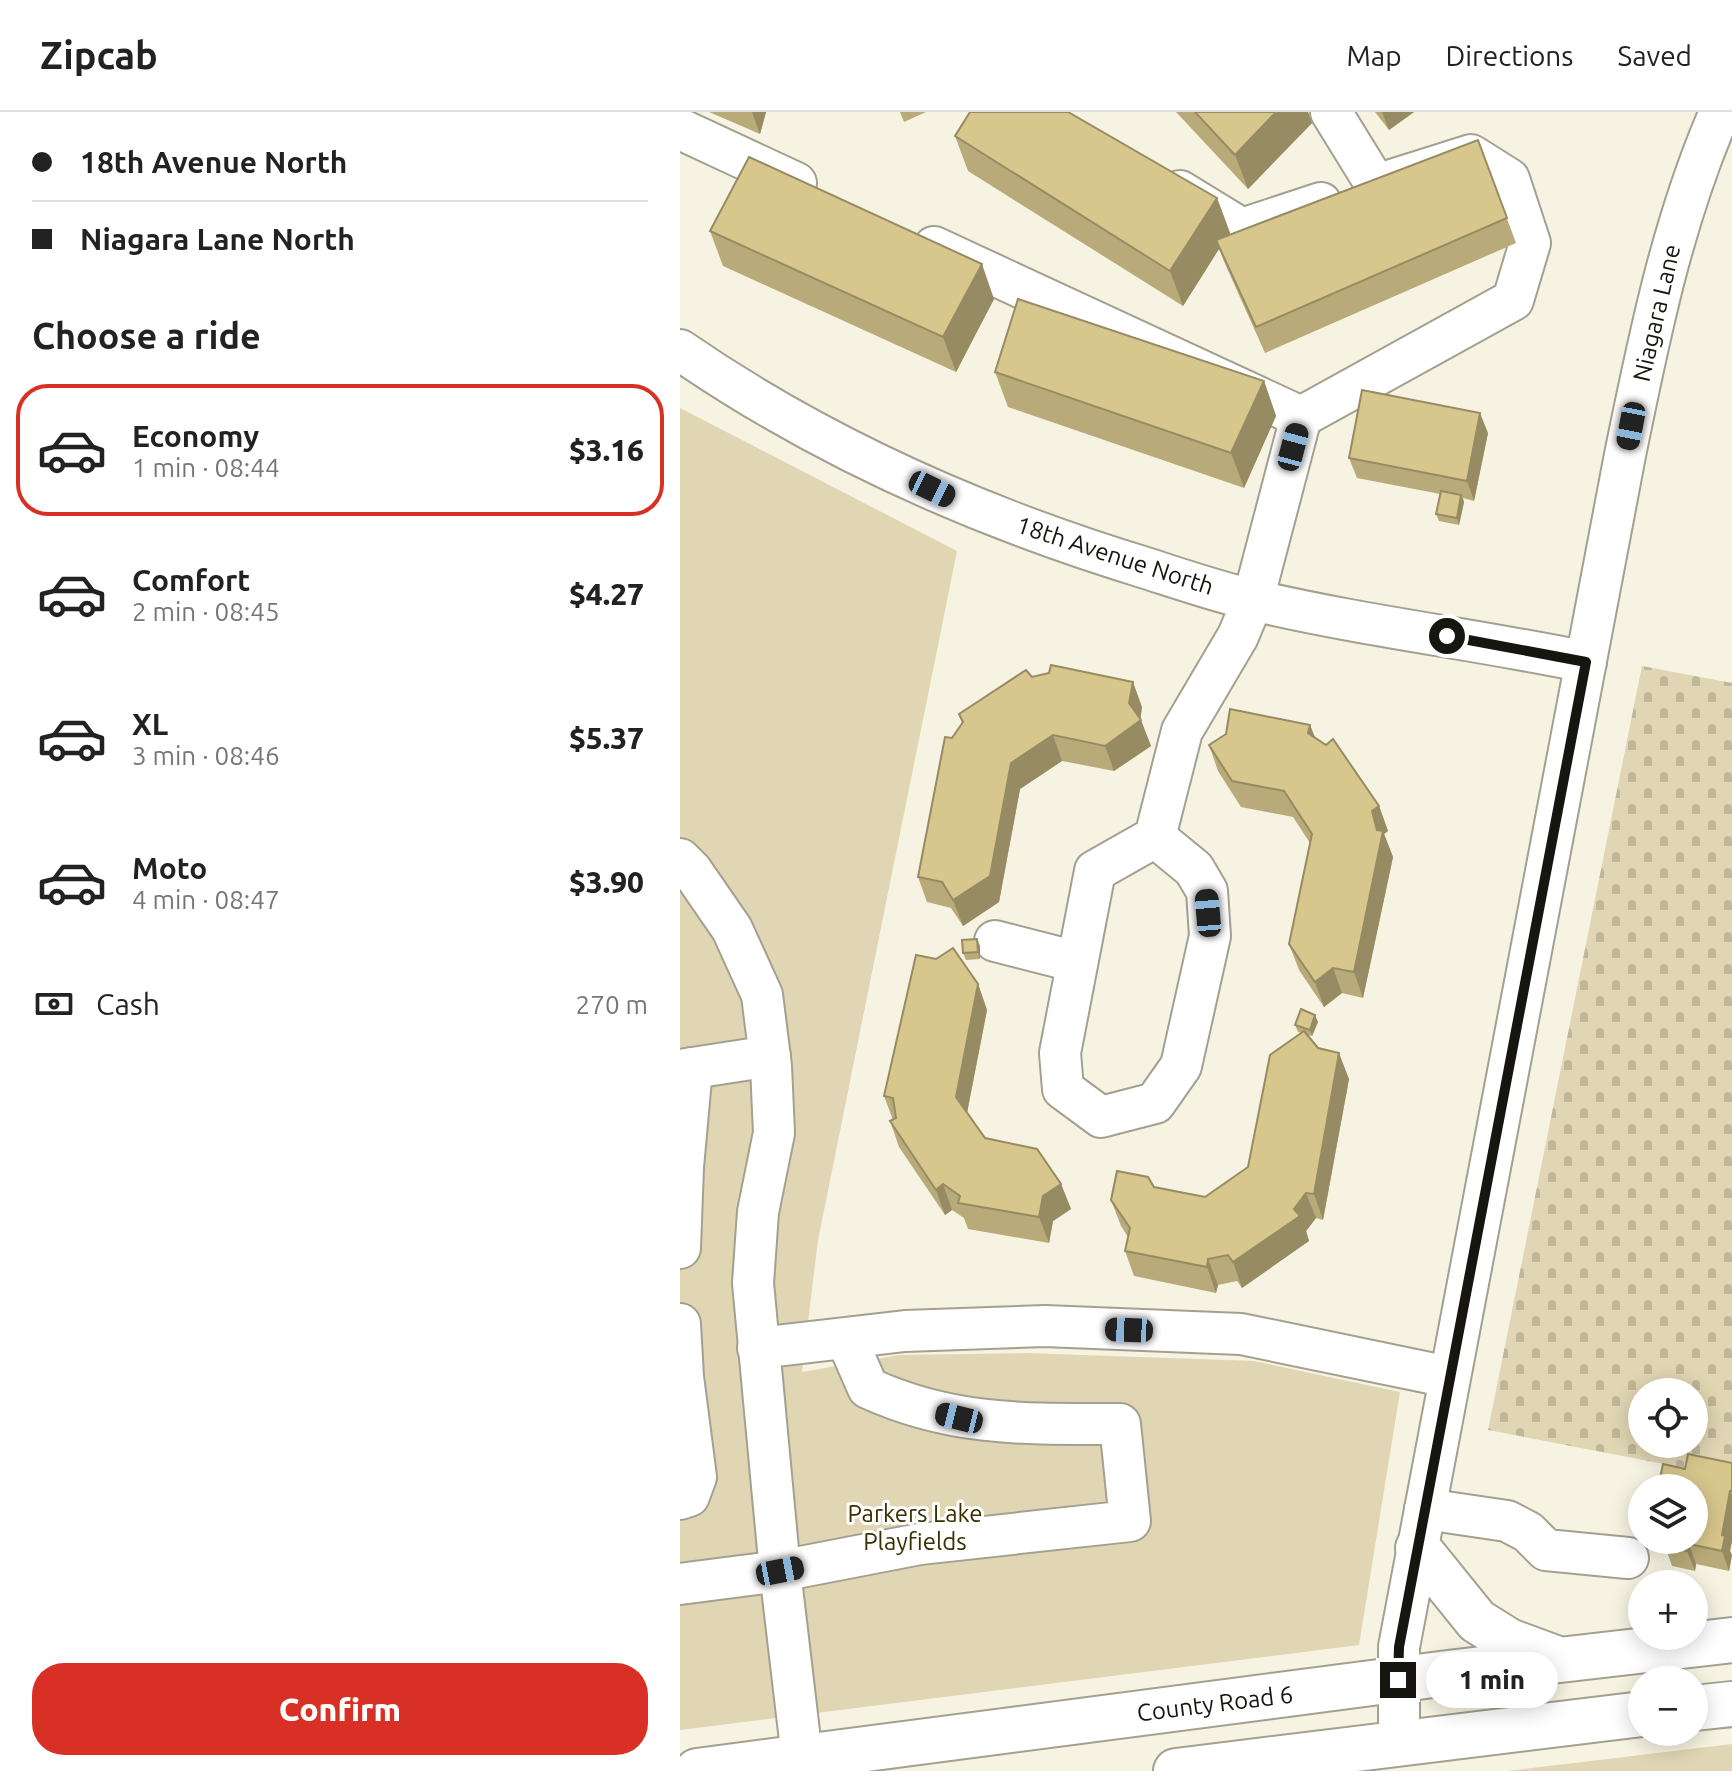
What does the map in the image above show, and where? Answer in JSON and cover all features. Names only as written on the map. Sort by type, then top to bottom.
[{"type":"main road","points":[[1422,1528],[1477,1621],[1509,1641],[1561,1660]]},
{"type":"main road","name":"County Road 6","points":[[697,1771],[1732,1640]]},
{"type":"main road","points":[[1708,1707],[1732,1704]]},
{"type":"main road","points":[[1176,1771],[1628,1716]]},
{"type":"street","points":[[1331,112],[1376,185]]},
{"type":"street","name":"Niagara Lane","points":[[1399,1742],[1399,1647],[1631,426],[1664,272],[1687,196],[1720,112]]},
{"type":"street","points":[[680,129],[833,200]]},
{"type":"street","points":[[1152,174],[1242,229],[1471,155],[1509,179],[1530,243],[1513,300],[1301,417],[1253,600],[1238,636],[1182,731],[1155,837],[1095,871],[1060,1053],[1063,1089],[1101,1117],[1155,1103],[1181,1066],[1210,936],[1207,891],[1194,869],[1155,837]]},
{"type":"street","points":[[904,233],[1301,417]]},
{"type":"street","name":"18th Avenue North","points":[[680,350],[832,440],[957,501],[1090,551],[1253,600],[1586,662]]},
{"type":"street","points":[[680,859],[692,871],[732,929],[762,995],[770,1056],[774,1133],[758,1212],[753,1283],[780,1571],[802,1757]]},
{"type":"street","points":[[995,941],[1077,962]]},
{"type":"street","points":[[680,1248],[686,1069],[770,1056]]},
{"type":"street","points":[[680,1324],[683,1377],[696,1477],[689,1496],[680,1499]]},
{"type":"street","points":[[758,1348],[905,1331],[1045,1326],[1241,1334],[1449,1377]]},
{"type":"street","points":[[680,1584],[780,1571],[920,1544],[1130,1521],[1120,1424],[1029,1424],[959,1418],[905,1405],[868,1388],[847,1340]]},
{"type":"street","points":[[1422,1528],[1507,1521],[1528,1532],[1546,1550],[1628,1558]]},
{"type":"green space","name":"Parkers Lake Playfields","points":[[680,408],[957,551],[818,1240],[802,1372],[899,1355],[1026,1353],[1254,1361],[1400,1392],[1359,1645],[680,1730]]},
{"type":"green space","points":[[1642,666],[1732,683],[1732,1477],[1633,1458],[1708,1458],[1708,1378],[1628,1378],[1628,1457],[1488,1430]]},
{"type":"green space","points":[[1732,1744],[1732,1771],[1507,1771]]},
{"type":"building","points":[[970,112],[1068,112],[1217,198],[1170,271],[955,136]]},
{"type":"building","points":[[1195,112],[1276,112],[1235,155]]},
{"type":"building","points":[[1478,140],[1507,218],[1256,327],[1216,240]]},
{"type":"building","points":[[749,157],[982,264],[943,337],[710,231]]},
{"type":"building","points":[[1018,299],[1264,381],[1231,453],[995,372]]},
{"type":"building","points":[[1362,390],[1480,413],[1467,481],[1349,458]]},
{"type":"building","points":[[1441,491],[1461,495],[1457,518],[1436,514]]},
{"type":"building","points":[[1051,665],[1133,682],[1129,703],[1141,720],[1105,746],[1053,735],[1011,763],[990,876],[953,900],[942,882],[918,877],[945,737],[952,738],[963,722],[959,714],[1026,670],[1032,677],[1049,673]]},
{"type":"building","points":[[1230,709],[1310,725],[1308,733],[1326,745],[1333,739],[1379,806],[1372,811],[1377,830],[1383,831],[1354,972],[1333,968],[1315,982],[1289,944],[1312,834],[1284,791],[1232,781],[1209,745],[1226,734]]},
{"type":"building","points":[[977,939],[978,952],[963,953],[962,940]]},
{"type":"building","points":[[953,948],[978,984],[956,1097],[985,1138],[1037,1149],[1061,1184],[1043,1196],[1039,1217],[958,1203],[960,1196],[943,1184],[936,1190],[890,1121],[896,1118],[893,1098],[884,1096],[916,955],[936,959]]},
{"type":"building","points":[[1301,1009],[1315,1015],[1310,1030],[1295,1025]]},
{"type":"building","points":[[1304,1031],[1318,1048],[1339,1053],[1314,1194],[1306,1193],[1294,1209],[1300,1216],[1233,1262],[1228,1255],[1208,1259],[1207,1267],[1125,1251],[1130,1228],[1111,1200],[1117,1171],[1148,1177],[1154,1187],[1205,1197],[1248,1167],[1270,1055]]},
{"type":"building","points":[[1687,1458],[1732,1463],[1732,1491],[1722,1535],[1725,1536],[1722,1551],[1708,1548],[1708,1474],[1661,1474],[1663,1464],[1685,1469]]},
{"type":"route","points":[[1398,1680],[1399,1647],[1586,662],[1447,636]]}]
